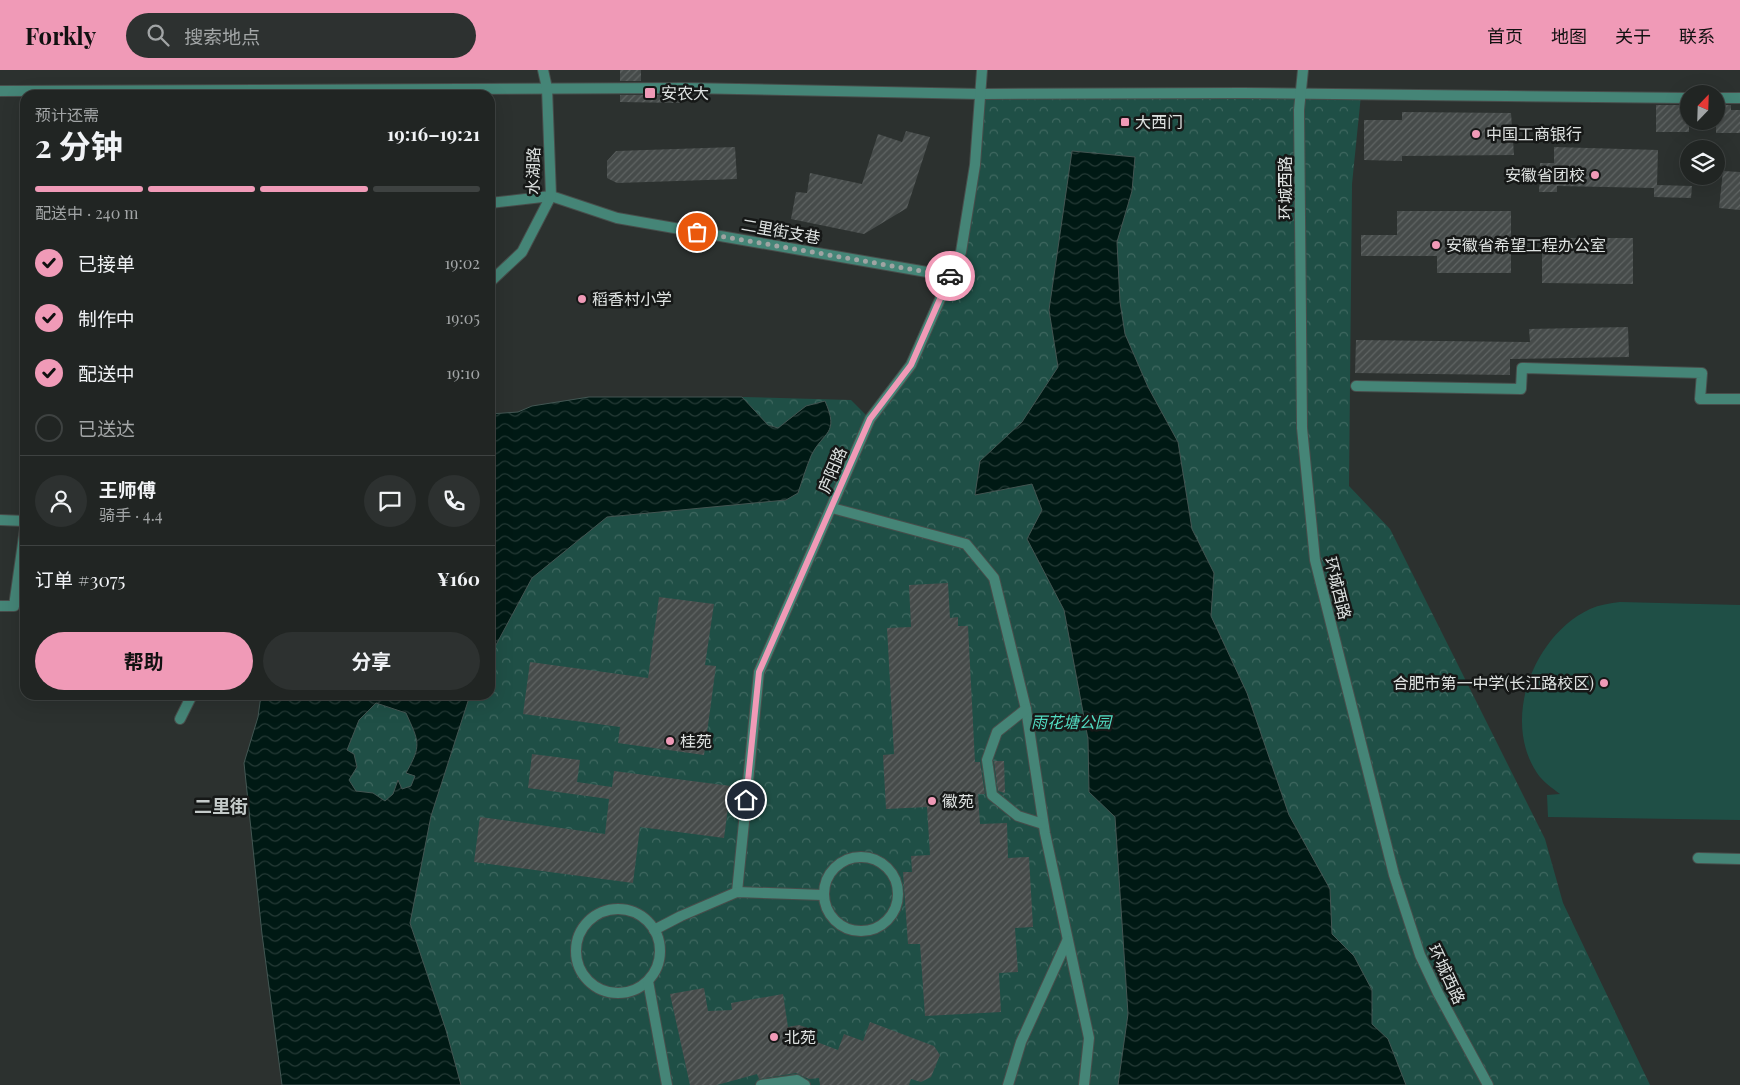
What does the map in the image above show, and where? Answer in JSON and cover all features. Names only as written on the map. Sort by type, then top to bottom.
[{"type":"street","name":"水湖路","points":[[495,277],[522,252],[550,196],[547,88],[543,70]]},
{"type":"street","name":"庐阳路","points":[[737,892],[759,672],[870,419],[911,365],[961,252],[975,165],[982,70]]},
{"type":"street","name":"环城西路","points":[[1303,70],[1300,94],[1302,428],[1315,560],[1394,875],[1417,946],[1438,993],[1488,1085]]},
{"type":"street","points":[[182,90],[685,88],[980,94],[1300,94],[1680,98]]},
{"type":"street","points":[[0,91],[20,91]]},
{"type":"street","points":[[1725,98],[1740,98]]},
{"type":"street","name":"二里街支巷","points":[[495,202],[550,196],[617,218],[950,276]]},
{"type":"street","points":[[1356,386],[1521,389],[1522,368],[1702,373],[1700,399],[1740,399]]},
{"type":"street","points":[[832,508],[966,544],[994,578],[1026,709],[1043,824],[1088,1038],[1084,1085]]},
{"type":"street","points":[[0,520],[20,521]]},
{"type":"street","points":[[0,606],[14,606],[20,564]]},
{"type":"street","points":[[180,719],[190,700]]},
{"type":"street","points":[[1026,709],[997,732],[987,760],[992,795],[1018,816],[1043,824]]},
{"type":"street","points":[[864,857],[876,860],[887,867],[894,877],[898,889],[898,901],[894,912],[886,922],[876,929],[864,932],[852,931],[841,926],[832,918],[825,907],[823,895],[825,883],[831,872],[840,863],[851,858],[864,857]]},
{"type":"street","points":[[1698,858],[1740,859]]},
{"type":"street","points":[[654,930],[737,892],[823,895]]},
{"type":"street","points":[[613,910],[633,912],[645,920],[654,930],[659,943],[660,956],[656,970],[648,981],[636,989],[623,993],[609,992],[596,987],[586,978],[578,966],[576,953],[577,939],[584,927],[594,917],[613,910]]},
{"type":"street","points":[[1008,1085],[1021,1042],[1067,941]]},
{"type":"street","points":[[648,981],[667,1085]]},
{"type":"street","points":[[761,1085],[798,1080],[805,1085]]},
{"type":"green space","name":"雨花塘公园","points":[[980,94],[1361,95],[1352,184],[1349,486],[1390,529],[1545,839],[1563,903],[1650,1085],[282,1085],[262,934],[244,763],[258,717],[260,700],[495,700],[495,414],[518,412],[532,406],[589,397],[742,397],[851,400],[870,419],[911,365],[961,252]]},
{"type":"green space","points":[[1620,602],[1740,605],[1740,820],[1548,817],[1547,795],[1560,794],[1539,776],[1527,752],[1522,728],[1523,704],[1529,680],[1539,658],[1553,638],[1570,621],[1590,609]]},
{"type":"water","points":[[1072,151],[1135,157],[1132,191],[1117,242],[1120,302],[1125,334],[1148,387],[1178,442],[1192,529],[1214,573],[1211,616],[1247,693],[1289,815],[1330,889],[1332,934],[1354,956],[1372,990],[1372,1024],[1388,1039],[1406,1085],[1118,1085],[1128,1014],[1115,817],[1089,792],[1088,739],[1064,610],[1027,539],[1042,510],[1032,484],[975,495],[980,461],[1022,422],[1058,367],[1049,310]]},
{"type":"water","points":[[589,397],[742,397],[768,425],[778,428],[806,406],[825,401],[831,420],[828,432],[811,456],[798,493],[786,500],[607,517],[532,578],[495,647],[495,414],[518,412],[532,406]]},
{"type":"water","points":[[260,700],[468,700],[431,816],[410,923],[446,1030],[461,1085],[282,1085],[262,934],[244,763],[258,717]],"holes":[[[376,703],[406,713],[417,743],[415,756],[406,773],[415,776],[411,786],[402,789],[398,780],[393,794],[385,801],[373,793],[356,791],[349,780],[357,767],[354,754],[347,750],[359,720]]]},
{"type":"building","points":[[620,70],[641,70],[641,81],[620,81]]},
{"type":"building","points":[[620,95],[681,95],[680,103],[620,102]]},
{"type":"building","points":[[1656,105],[1680,105],[1680,130],[1689,130],[1689,132],[1656,132]]},
{"type":"building","points":[[1725,105],[1731,105],[1731,110],[1740,110],[1740,133],[1716,133],[1716,130],[1725,130]]},
{"type":"building","points":[[1402,112],[1511,113],[1514,155],[1402,156],[1402,161],[1364,160],[1364,120],[1402,120]]},
{"type":"building","points":[[906,131],[930,137],[907,208],[864,234],[791,219],[796,192],[807,193],[810,173],[862,184],[878,134],[902,142]]},
{"type":"building","points":[[735,147],[737,179],[617,183],[607,178],[607,161],[616,151]]},
{"type":"building","name":"安徽省团校","points":[[1554,147],[1658,150],[1657,185],[1692,186],[1691,198],[1654,197],[1654,188],[1557,186],[1557,192],[1539,192],[1540,163],[1554,163]]},
{"type":"building","points":[[1725,171],[1740,172],[1740,210],[1719,208],[1721,185],[1725,185]]},
{"type":"building","name":"安徽省希望工程办公室","points":[[1397,211],[1511,211],[1511,273],[1437,273],[1437,256],[1361,256],[1361,235],[1397,235]]},
{"type":"building","points":[[1542,238],[1633,238],[1633,284],[1542,283]]},
{"type":"building","points":[[1628,327],[1629,357],[1510,359],[1510,375],[1355,373],[1356,340],[1530,342],[1529,329]]},
{"type":"building","name":"徽苑","points":[[948,583],[950,618],[958,617],[958,626],[968,626],[975,762],[980,762],[985,794],[978,794],[980,824],[1007,823],[1008,858],[1029,857],[1033,927],[1015,928],[1018,972],[999,973],[1001,1012],[925,1016],[920,944],[908,944],[903,872],[912,872],[911,856],[930,855],[927,807],[886,809],[883,755],[894,754],[887,628],[911,627],[909,585]]},
{"type":"building","points":[[659,597],[714,604],[705,665],[716,666],[704,755],[618,743],[620,727],[523,714],[530,662],[648,678]]},
{"type":"building","points":[[532,754],[580,760],[577,782],[612,787],[614,771],[731,786],[724,838],[640,827],[633,883],[474,862],[480,817],[605,834],[609,799],[528,788]]},
{"type":"building","points":[[994,761],[1004,761],[1005,793],[998,791]]},
{"type":"building","name":"北苑","points":[[704,988],[708,1011],[732,1010],[731,1003],[783,994],[788,1027],[799,1025],[814,1030],[809,1039],[838,1050],[844,1034],[863,1041],[870,1022],[934,1046],[940,1055],[931,1077],[921,1082],[911,1079],[909,1085],[820,1085],[819,1078],[809,1079],[796,1073],[759,1079],[757,1074],[717,1085],[690,1085],[670,994]]},
{"type":"way so far","points":[[697,232],[950,276]]},
{"type":"place","name":"安农大","points":[[650,93]]},
{"type":"place","name":"大西门","points":[[1125,122]]},
{"type":"place","name":"中国工商银行","points":[[1476,134]]},
{"type":"place","name":"安徽省团校","points":[[1595,175]]},
{"type":"place","name":"安徽省希望工程办公室","points":[[1436,245]]},
{"type":"place","name":"稻香村小学","points":[[582,299]]},
{"type":"place","name":"合肥市第一中学(长江路校区)","points":[[1604,683]]},
{"type":"place","name":"桂苑","points":[[670,741]]},
{"type":"place","name":"徽苑","points":[[932,801]]},
{"type":"place","name":"北苑","points":[[774,1037]]},
{"type":"district","name":"二里街","points":[[221,807]]},
{"type":"route","points":[[746,800],[759,672],[806,569],[870,419],[911,365],[950,276]]}]
